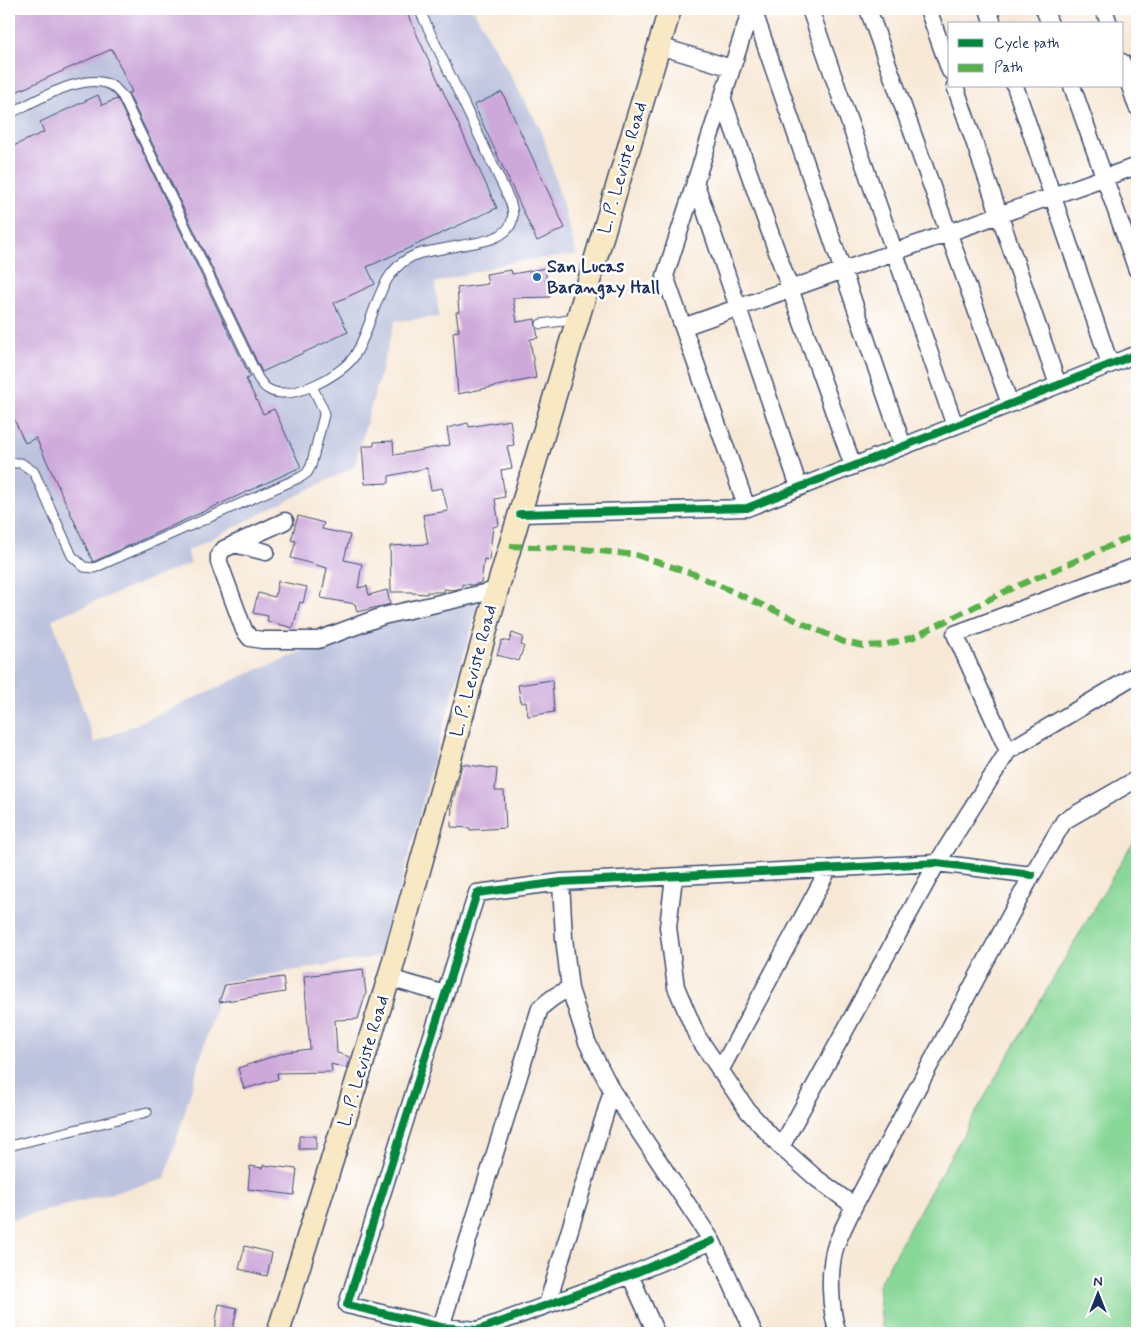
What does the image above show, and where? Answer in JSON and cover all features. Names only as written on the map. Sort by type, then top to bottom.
[{"type":"main road","name":"L. P. Leviste Road","points":[[278,1333],[389,978],[496,590],[670,9]]},
{"type":"street","points":[[747,508],[665,276],[752,9]]},
{"type":"street","points":[[752,9],[903,446]]},
{"type":"street","points":[[810,9],[955,426]]},
{"type":"street","points":[[868,9],[1010,404]]},
{"type":"street","points":[[928,9],[948,65]]},
{"type":"street","points":[[988,9],[993,22]]},
{"type":"street","points":[[1044,9],[1049,22]]},
{"type":"street","points":[[1104,9],[1108,22]]},
{"type":"street","points":[[659,46],[732,68]]},
{"type":"street","points":[[1124,68],[1137,107]]},
{"type":"street","points":[[956,88],[1058,385]]},
{"type":"street","points":[[1016,88],[1110,364]]},
{"type":"street","points":[[1073,88],[1137,270]]},
{"type":"street","points":[[722,97],[852,466]]},
{"type":"street","points":[[683,327],[1137,166]]},
{"type":"street","points":[[696,181],[799,488]]},
{"type":"street","points":[[520,514],[747,508],[1137,354]]},
{"type":"street","points":[[285,521],[234,544],[219,555],[219,562],[244,630],[250,638],[256,640],[318,640],[383,616],[496,590]]},
{"type":"street","points":[[234,544],[266,552]]},
{"type":"street","points":[[1008,751],[955,634],[1137,566]]},
{"type":"street","points":[[781,1147],[937,863],[1008,751],[1137,674]]},
{"type":"street","points":[[838,1333],[834,1323],[830,1285],[835,1247],[854,1206],[1032,875],[1064,820],[1137,778]]},
{"type":"street","points":[[712,1241],[630,1275],[478,1330],[441,1327],[347,1305],[477,893],[561,882],[937,863],[1032,875]]},
{"type":"street","points":[[720,1071],[828,870]]},
{"type":"street","points":[[674,876],[668,927],[676,987],[697,1036],[748,1111],[781,1147],[816,1178],[854,1206]]},
{"type":"street","points":[[561,882],[564,938],[570,989],[587,1042],[612,1091],[712,1241],[754,1333]]},
{"type":"street","points":[[389,978],[445,994]]},
{"type":"street","points":[[441,1327],[540,1008],[552,997],[570,989]]},
{"type":"street","points":[[547,1305],[612,1091]]},
{"type":"street","points":[[630,1275],[656,1333]]},
{"type":"lane","points":[[9,114],[80,82],[103,82],[115,88],[123,97],[258,378],[268,389],[274,392],[292,392],[312,386],[335,373],[352,359],[365,335],[381,288],[390,274],[402,262],[421,253],[498,237],[507,230],[512,221],[513,211],[510,200],[419,9]]},
{"type":"lane","points":[[541,324],[578,319]]},
{"type":"lane","points":[[9,463],[21,463],[34,472],[72,556],[84,568],[94,568],[307,473],[311,466],[324,415],[312,386]]},
{"type":"lane","points":[[9,1146],[147,1112]]},
{"type":"shaded area","points":[[9,9],[473,9],[542,132],[577,255],[511,262],[435,283],[439,317],[395,321],[354,467],[187,551],[191,563],[52,619],[95,743],[256,670],[383,620],[480,598],[433,763],[382,956],[223,982],[165,1179],[9,1220]]},
{"type":"green space","points":[[1137,838],[1137,1333],[886,1333],[882,1326],[878,1286],[996,1077]]},
{"type":"building","points":[[9,9],[405,9],[497,208],[367,267],[375,284],[334,303],[348,332],[262,372],[128,93],[132,92],[112,49],[9,95]]},
{"type":"building","points":[[502,92],[565,228],[537,241],[474,105]]},
{"type":"building","points":[[98,95],[102,105],[118,100],[250,377],[246,379],[263,414],[274,409],[301,467],[93,562],[36,438],[25,443],[9,408],[9,148],[44,132],[40,122]]},
{"type":"building","points":[[546,268],[546,284],[550,284],[550,297],[513,298],[517,322],[535,319],[538,338],[530,339],[536,378],[458,394],[453,332],[459,331],[456,312],[459,312],[457,288],[488,284],[486,274],[511,270],[512,274]]},
{"type":"building","points":[[510,420],[514,445],[507,446],[512,468],[501,470],[505,497],[495,499],[499,525],[493,527],[489,560],[484,559],[481,583],[472,585],[462,584],[462,588],[444,589],[444,592],[427,592],[427,594],[391,592],[390,546],[428,544],[423,515],[448,511],[442,488],[431,490],[427,468],[389,476],[389,483],[365,484],[362,446],[374,446],[374,442],[393,441],[394,455],[450,445],[447,428],[468,423],[469,427]]},
{"type":"building","points":[[298,516],[324,523],[322,529],[350,535],[344,560],[362,564],[358,588],[367,586],[369,595],[387,590],[390,604],[357,612],[355,604],[321,598],[327,568],[291,558],[296,541],[291,540]]},
{"type":"building","points":[[278,581],[307,587],[303,603],[300,602],[293,628],[267,621],[268,616],[253,613],[258,593],[275,597]]},
{"type":"building","points":[[512,633],[523,637],[521,645],[524,646],[519,661],[497,655],[502,640],[509,642]]},
{"type":"building","points":[[552,680],[554,712],[528,716],[526,702],[521,703],[518,685]]},
{"type":"building","points":[[462,764],[497,769],[495,791],[504,791],[506,828],[470,830],[470,828],[451,827],[452,805]]},
{"type":"building","points":[[363,969],[366,993],[358,1019],[335,1020],[337,1053],[350,1057],[346,1068],[331,1064],[332,1072],[277,1073],[278,1079],[244,1089],[238,1068],[286,1052],[310,1049],[304,976]]},
{"type":"building","points":[[283,977],[285,992],[219,1002],[225,985]]},
{"type":"building","points":[[299,1136],[316,1136],[316,1149],[299,1149]]},
{"type":"building","points":[[263,1165],[297,1169],[294,1195],[248,1189],[250,1166],[263,1168]]},
{"type":"building","points":[[245,1246],[272,1253],[267,1276],[239,1269]]},
{"type":"building","points":[[219,1304],[237,1308],[232,1333],[216,1333]]},
{"type":"marked path","points":[[510,546],[582,549],[636,555],[694,574],[844,642],[863,646],[884,645],[914,637],[1006,591],[1137,534]]},
{"type":"cycle path","points":[[520,514],[747,508],[1137,354]]},
{"type":"cycle path","points":[[712,1241],[630,1275],[478,1330],[441,1327],[347,1305],[477,893],[561,882],[937,863],[1032,875]]},
{"type":"place","name":"San Lucas Barangay Hall","points":[[537,277]]}]
